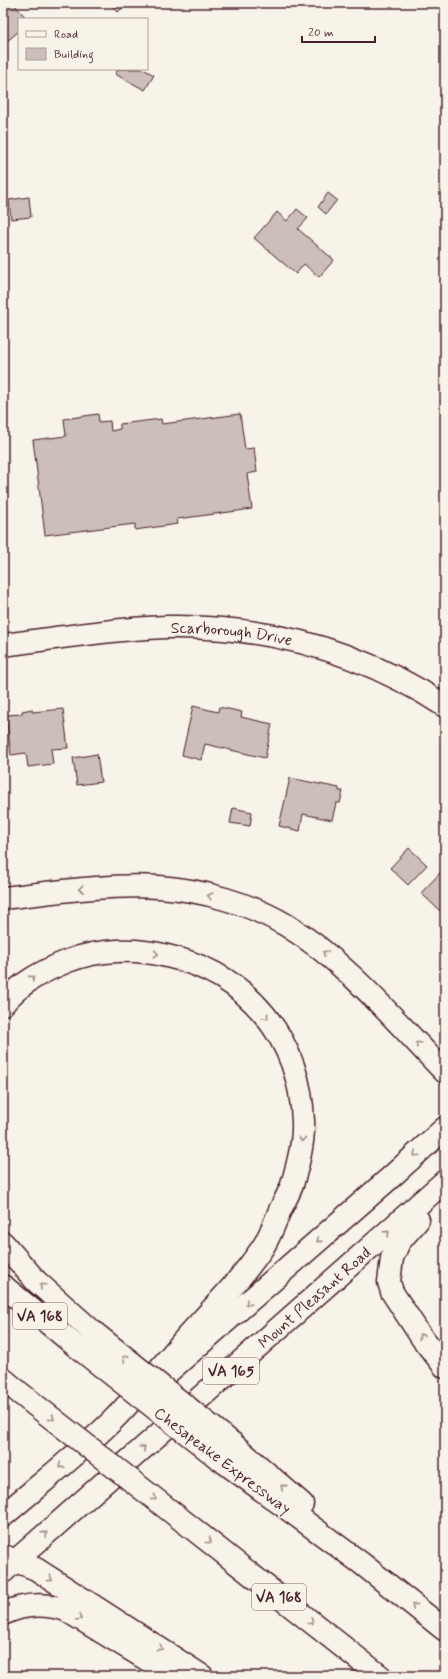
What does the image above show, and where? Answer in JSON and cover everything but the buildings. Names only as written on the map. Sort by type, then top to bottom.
[{"type":"main road","name":"Scarborough Drive","points":[[3,645],[166,627],[219,628],[265,633],[310,644],[364,662],[424,692],[445,706]]},
{"type":"main road","points":[[3,898],[108,887],[159,887],[187,890],[230,901],[286,925],[330,957],[445,1072]]},
{"type":"main road","points":[[3,1004],[10,996],[35,976],[80,956],[102,952],[150,952],[182,959],[200,966],[223,977],[247,995],[263,1012],[276,1030],[292,1065],[300,1098],[303,1122],[301,1149],[291,1187],[264,1246],[225,1295],[111,1422]]},
{"type":"main road","name":"VA 165","points":[[3,1516],[391,1177],[445,1128]]},
{"type":"main road","name":"Mount Pleasant Road","points":[[7,1562],[445,1181]]},
{"type":"main road","points":[[445,1197],[419,1219],[399,1242],[392,1258],[389,1282],[392,1292],[417,1331],[445,1367]]},
{"type":"main road","points":[[3,1243],[84,1339]]},
{"type":"main road","name":"Chesapeake Expressway","points":[[3,1286],[84,1339],[224,1450],[445,1630]]},
{"type":"main road","name":"VA 168","points":[[3,1379],[380,1676]]},
{"type":"main road","points":[[7,1562],[36,1569],[202,1676]]},
{"type":"main road","points":[[3,1614],[28,1606],[52,1605],[66,1610],[174,1676]]}]
